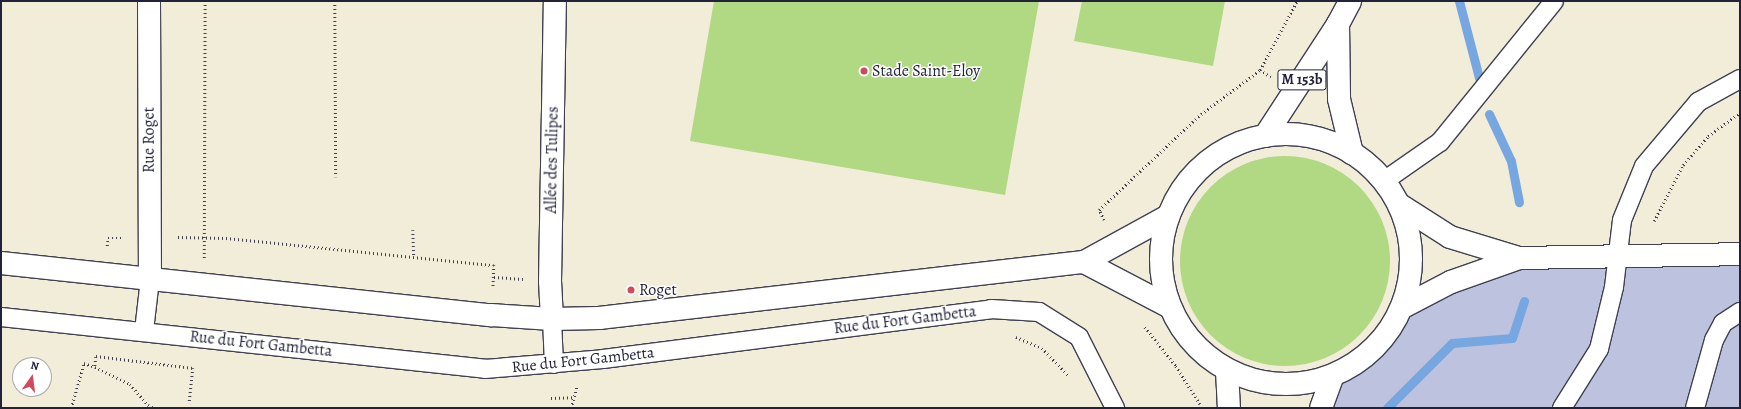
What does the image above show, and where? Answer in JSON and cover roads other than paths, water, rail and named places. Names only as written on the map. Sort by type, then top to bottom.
[{"type":"street","name":"Rue Roget","points":[[149,1],[148,237],[150,279]]},
{"type":"street","name":"Allée des Tulipes","points":[[552,319],[550,281],[555,1]]},
{"type":"street","name":"M 153b","points":[[1265,136],[1338,24],[1350,1]]},
{"type":"street","name":"M 153b","points":[[1338,24],[1339,99],[1352,153]]},
{"type":"street","points":[[1296,134],[1325,140],[1352,153],[1370,166],[1384,181],[1400,205],[1410,238],[1411,273],[1403,307],[1391,329],[1376,348],[1355,365],[1332,377],[1302,384],[1264,383],[1227,371],[1193,344],[1170,307],[1162,277],[1161,246],[1168,216],[1183,186],[1206,162],[1234,145],[1265,136],[1296,134]]},
{"type":"street","points":[[1400,205],[1450,237],[1519,258]]},
{"type":"street","points":[[1,263],[491,315],[552,319],[599,318],[1084,262],[1168,216]]},
{"type":"street","points":[[1403,307],[1451,282],[1519,258],[1618,254],[1740,254]]},
{"type":"street","points":[[1084,262],[1170,307]]},
{"type":"street","points":[[1227,371],[1229,408]]},
{"type":"street","points":[[1321,408],[1332,377]]},
{"type":"lane","points":[[1384,181],[1440,142],[1554,1]]},
{"type":"lane","points":[[1562,408],[1599,349],[1614,287],[1622,220],[1644,166],[1698,102],[1740,80]]},
{"type":"lane","points":[[1,263],[1,268]]},
{"type":"lane","points":[[144,331],[150,279]]},
{"type":"lane","name":"Rue du Fort Gambetta","points":[[1,317],[100,326],[485,369],[554,364],[991,309],[1040,312],[1079,337],[1115,408]]},
{"type":"lane","points":[[1694,408],[1714,340],[1723,323],[1740,312]]},
{"type":"lane","points":[[552,319],[554,364]]},
{"type":"waterway","points":[[1459,1],[1479,78]]},
{"type":"waterway","points":[[1489,114],[1511,161],[1519,202]]},
{"type":"waterway","points":[[1387,408],[1452,343],[1512,338],[1524,301]]},
{"type":"place","name":"Stade Saint-Eloy","points":[[864,71]]},
{"type":"place","name":"Roget","points":[[631,290]]}]
